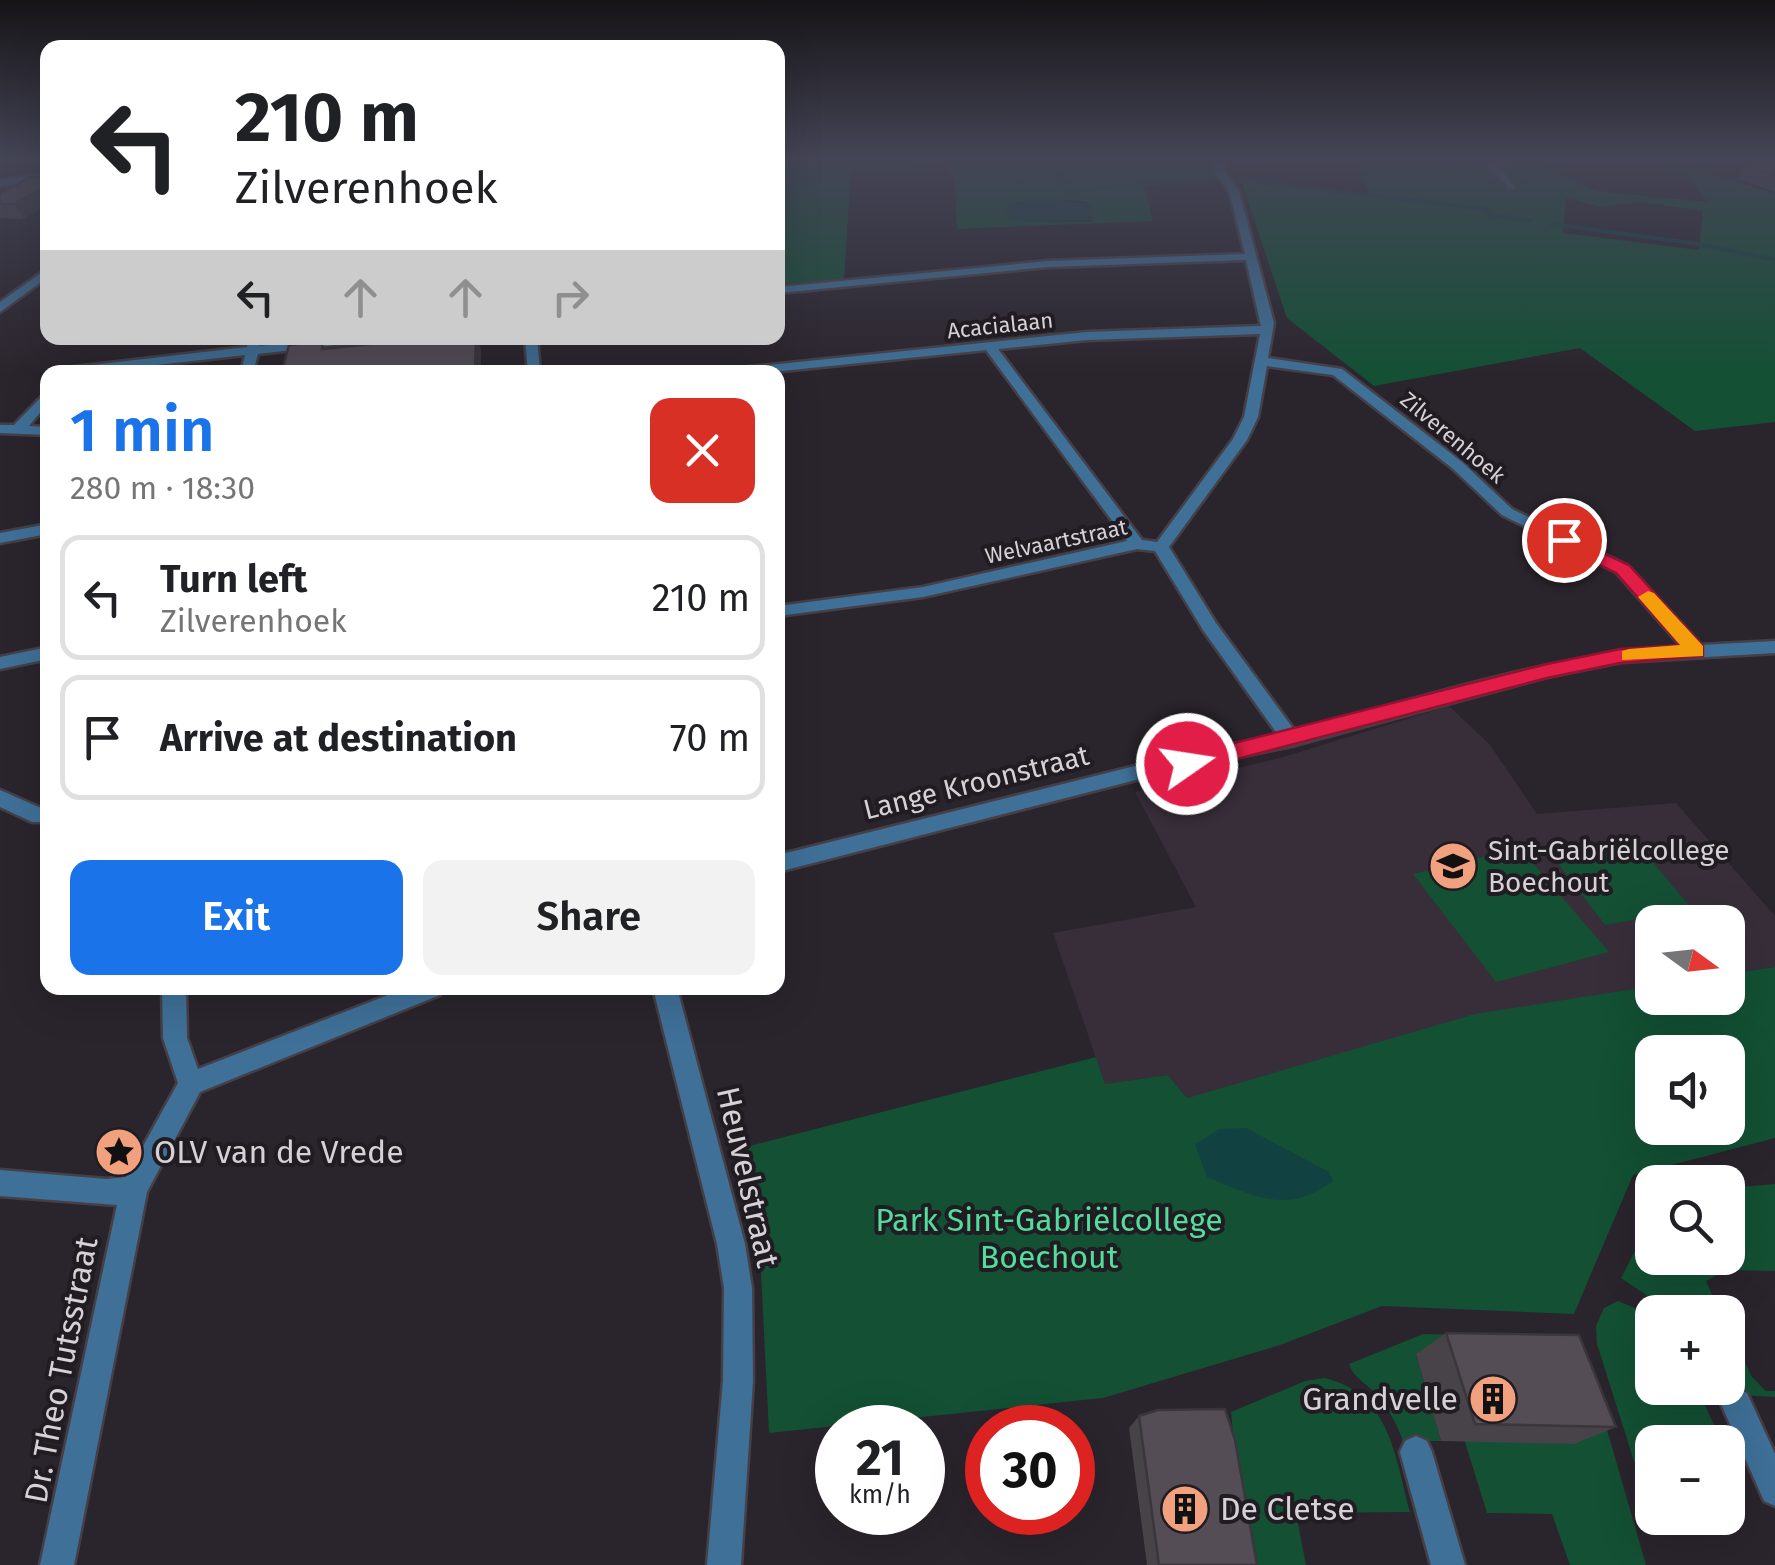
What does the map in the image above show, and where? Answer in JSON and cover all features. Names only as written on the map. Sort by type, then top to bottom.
[{"type":"street","name":"Welvaartstraat","points":[[785,610],[922,592],[1137,544],[1161,548],[1247,428],[1267,320],[1245,231]]},
{"type":"street","points":[[785,289],[1048,264],[1252,257]]},
{"type":"street","points":[[0,308],[40,278]]},
{"type":"street","name":"Acacialaan","points":[[785,367],[1130,333],[1264,330]]},
{"type":"street","points":[[248,365],[253,345]]},
{"type":"street","points":[[134,365],[309,345]]},
{"type":"street","points":[[990,346],[1137,544]]},
{"type":"street","name":"Zilverenhoek","points":[[1260,362],[1337,372],[1457,465],[1507,512],[1622,569],[1696,651]]},
{"type":"street","points":[[18,430],[40,404]]},
{"type":"street","points":[[0,428],[40,431]]},
{"type":"street","points":[[0,538],[40,530]]},
{"type":"street","points":[[1161,548],[1210,626],[1291,739]]},
{"type":"street","name":"Lange Kroonstraat","points":[[785,862],[1167,765],[1291,739],[1547,671],[1620,656],[1775,647]]},
{"type":"street","points":[[0,662],[40,654]]},
{"type":"street","points":[[0,798],[40,816]]},
{"type":"street","points":[[174,995],[175,1038],[191,1084],[414,995]]},
{"type":"street","name":"Heuvelstraat","points":[[667,995],[732,1244],[738,1288],[738,1380],[724,1565]]},
{"type":"street","name":"Dr. Theo Tutsstraat","points":[[58,1565],[134,1189],[191,1084]]},
{"type":"street","points":[[0,1184],[106,1194],[134,1189]]},
{"type":"street","points":[[1736,1405],[1775,1490]]},
{"type":"street","points":[[1416,1452],[1448,1565]]},
{"type":"shaded area","name":"Sint-Gabriëlcollege Boechout","points":[[1449,706],[1490,745],[1537,814],[1676,803],[1775,916],[1775,967],[1745,971],[1745,905],[1635,905],[1635,989],[1475,1015],[1187,1098],[1168,1075],[1105,1084],[1053,933],[1196,907],[1135,792],[1280,758]]},
{"type":"shaded area","points":[[1246,1128],[1329,1172],[1333,1181],[1301,1198],[1286,1200],[1256,1196],[1207,1177],[1195,1144],[1220,1129]]},
{"type":"green space","points":[[785,231],[847,231],[844,279],[785,283]]},
{"type":"green space","points":[[1258,231],[1563,231],[1699,250],[1701,231],[1775,231],[1775,422],[1695,431],[1580,348],[1374,386],[1287,318]]},
{"type":"green space","points":[[1634,840],[1689,905],[1635,905],[1635,920],[1605,925],[1550,853]]},
{"type":"green space","points":[[1520,848],[1609,952],[1496,982],[1413,874]]},
{"type":"green space","name":"Park Sint-Gabriëlcollege Boechout","points":[[1775,967],[1775,1138],[1671,1165],[1635,1165],[1635,1174],[1574,1314],[1382,1306],[1280,1345],[1103,1398],[1036,1405],[965,1405],[965,1412],[945,1415],[945,1405],[815,1405],[815,1428],[769,1433],[760,1252],[734,1150],[1096,1057],[1105,1084],[1168,1075],[1187,1098],[1475,1014],[1635,989],[1635,1015],[1745,1015],[1745,971]]},
{"type":"green space","points":[[1775,1184],[1775,1271],[1745,1270],[1745,1187]]},
{"type":"green space","points":[[1635,1251],[1635,1275],[1717,1275],[1706,1281],[1712,1295],[1646,1295],[1621,1278]]},
{"type":"green space","points":[[1618,1301],[1635,1308],[1635,1405],[1705,1405],[1714,1425],[1635,1425],[1635,1464],[1597,1344],[1596,1326],[1604,1308]]},
{"type":"green space","points":[[1423,1334],[1574,1337],[1584,1350],[1646,1565],[1570,1565],[1552,1514],[1487,1513],[1465,1442],[1416,1354],[1441,1441],[1403,1441],[1386,1406],[1349,1364]]},
{"type":"green space","points":[[1745,1362],[1752,1377],[1766,1391],[1775,1391],[1775,1397],[1745,1396]]},
{"type":"green space","points":[[1325,1378],[1347,1386],[1377,1413],[1394,1449],[1410,1512],[1296,1513],[1306,1565],[1246,1565],[1231,1412],[1305,1381]]},
{"type":"building","points":[[289,345],[322,345],[322,349],[476,345],[475,365],[284,365]]},
{"type":"building","points":[[1446,1333],[1579,1335],[1616,1427],[1475,1424]]},
{"type":"building","name":"De Cletse","points":[[1225,1409],[1235,1440],[1257,1565],[1159,1565],[1139,1416],[1158,1410]]},
{"type":"waterway","points":[[1603,231],[1775,260]]},
{"type":"slow traffic","points":[[1629,655],[1696,651],[1648,597]]},
{"type":"place","name":"Sint-Gabriëlcollege Boechout","points":[[1453,866]]},
{"type":"place","name":"OLV van de Vrede","points":[[119,1152]]},
{"type":"place","name":"Grandvelle","points":[[1493,1399]]},
{"type":"place","name":"De Cletse","points":[[1185,1509]]},
{"type":"route","points":[[1187,764],[1492,683],[1620,656],[1696,651],[1622,569],[1564,540]]}]
